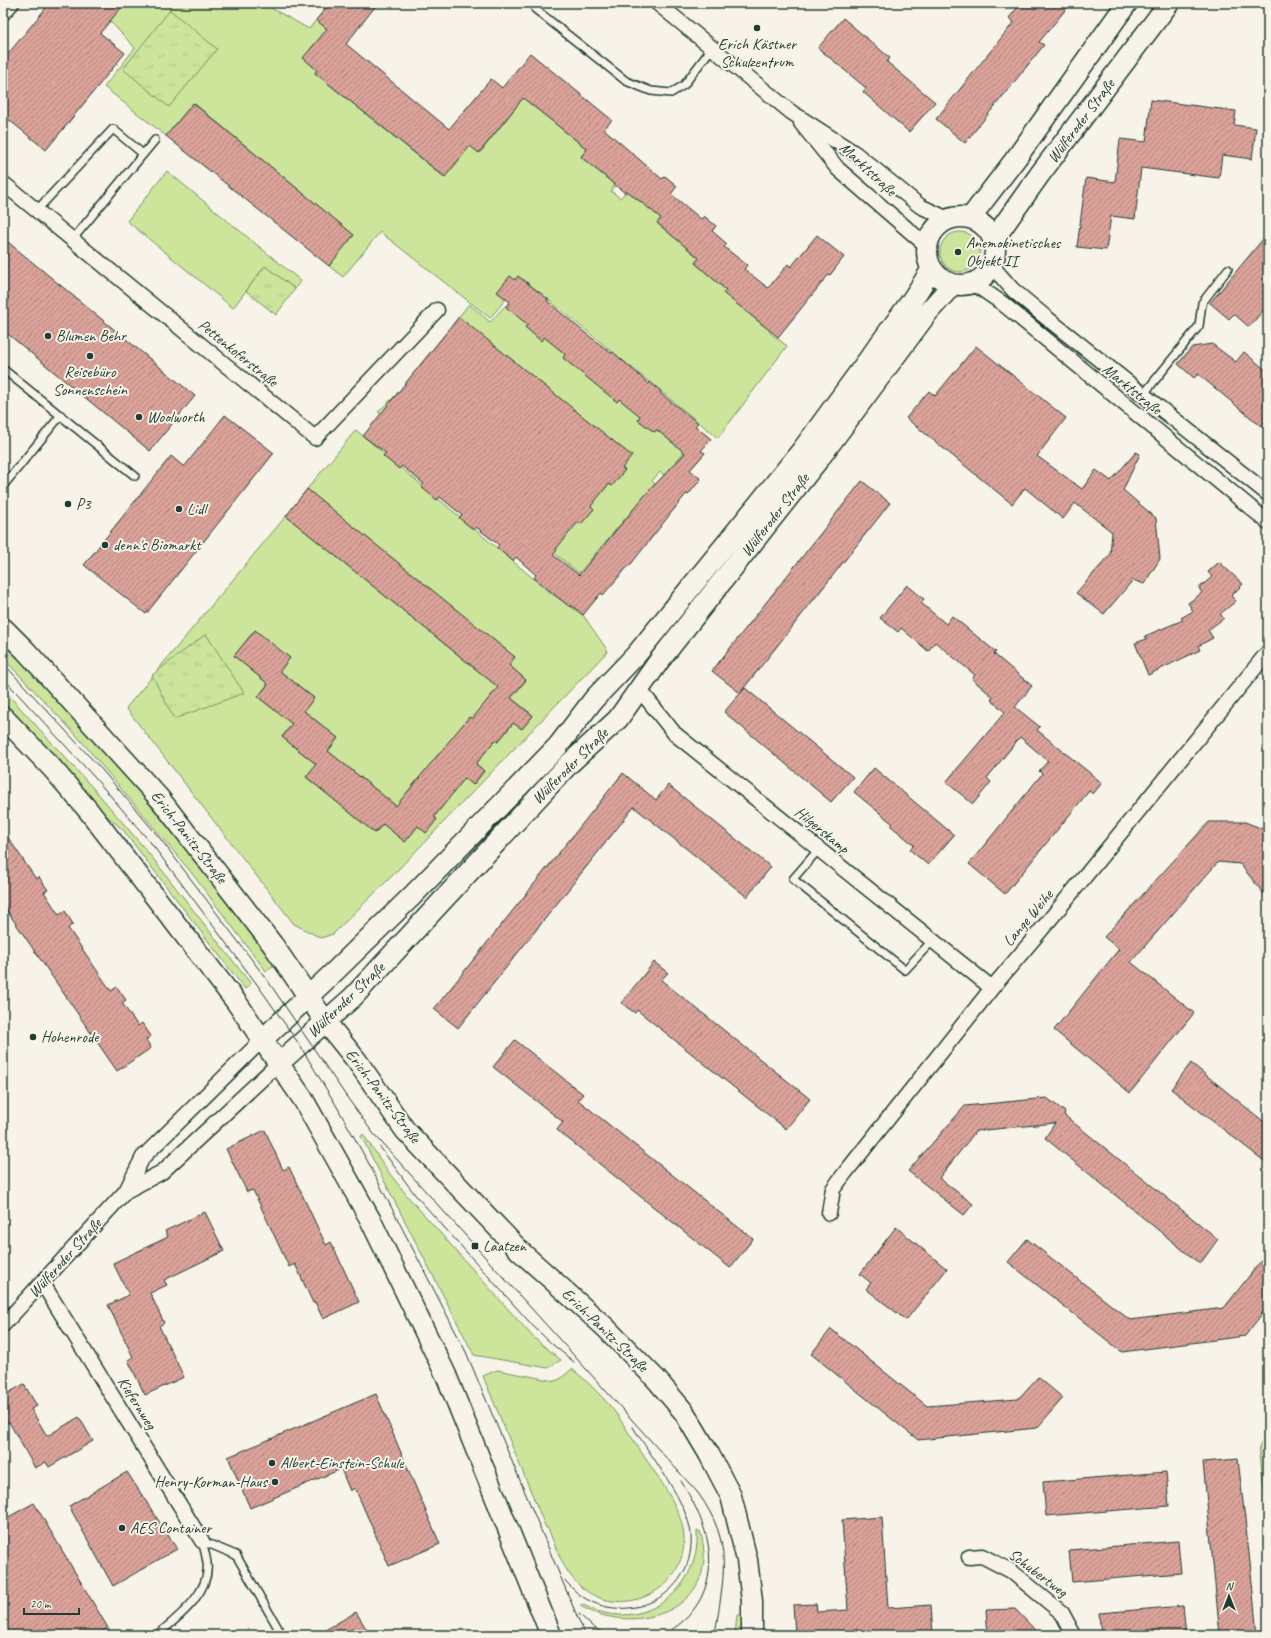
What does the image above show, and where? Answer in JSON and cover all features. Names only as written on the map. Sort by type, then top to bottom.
[{"type":"street","points":[[3,13],[12,3]]},
{"type":"street","name":"Marktstraße","points":[[657,3],[791,112],[856,154],[920,206],[948,219]]},
{"type":"street","name":"Wülferoder Straße","points":[[971,218],[1017,157],[1127,3]]},
{"type":"street","name":"Wülferoder Straße","points":[[994,239],[1040,174],[1170,3]]},
{"type":"street","name":"Marktstraße","points":[[791,112],[838,169],[927,246]]},
{"type":"street","name":"Pettenkoferstraße","points":[[3,183],[315,438],[437,310]]},
{"type":"street","points":[[961,216],[971,218],[985,226],[994,239],[995,254],[992,266],[984,276],[973,283],[953,284],[940,278],[932,269],[928,259],[927,246],[930,236],[935,228],[948,219],[961,216]]},
{"type":"street","name":"Marktstraße","points":[[992,266],[1019,295],[1268,494]]},
{"type":"street","name":"Wülferoder Straße","points":[[3,1325],[43,1284],[126,1191],[143,1157],[412,896],[558,746],[594,699],[636,655],[803,449],[912,300],[932,269]]},
{"type":"street","name":"Marktstraße","points":[[973,283],[1002,303],[1268,522]]},
{"type":"street","name":"Wülferoder Straße","points":[[126,1191],[162,1172],[279,1063],[353,997],[569,764],[618,719],[640,690],[659,661],[818,460],[928,312],[953,284]]},
{"type":"street","name":"Erich-Panitz-Straße","points":[[3,628],[25,650],[160,799],[273,945],[308,996],[406,1130],[521,1252],[605,1327],[656,1379],[684,1412],[713,1460],[731,1496],[747,1560],[752,1601],[752,1635]]},
{"type":"street","name":"Lange Weihe","points":[[829,1213],[833,1189],[992,988],[1047,923],[1268,652]]},
{"type":"street","name":"Hilgerskamp","points":[[640,690],[675,734],[992,988]]},
{"type":"street","points":[[3,717],[52,768],[88,810],[263,1039],[303,1099],[370,1218],[456,1398],[551,1635]]},
{"type":"street","name":"Kiefernweg","points":[[43,1284],[202,1541]]},
{"type":"street","name":"Schubertweg","points":[[969,1557],[982,1556],[1011,1571],[1062,1613],[1074,1635]]},
{"type":"lane","points":[[611,74],[530,9],[535,6],[626,81],[651,91],[670,93],[684,85],[712,48]]},
{"type":"lane","points":[[36,211],[113,129],[143,154]]},
{"type":"lane","points":[[72,240],[155,140]]},
{"type":"lane","points":[[1143,395],[1200,326],[1202,302],[1228,269]]},
{"type":"lane","points":[[3,369],[135,476]]},
{"type":"lane","points":[[3,486],[61,415]]},
{"type":"lane","points":[[819,848],[793,879],[905,970],[933,940]]},
{"type":"lane","points":[[157,1635],[188,1608],[204,1585],[208,1564],[202,1541]]},
{"type":"lane","points":[[202,1541],[236,1555],[282,1635]]},
{"type":"green space","points":[[125,3],[262,3],[309,29],[316,20],[332,33],[304,58],[317,70],[315,73],[444,177],[458,161],[465,142],[480,153],[523,98],[587,149],[581,157],[615,185],[611,191],[620,198],[627,191],[661,218],[657,223],[699,258],[695,263],[726,290],[724,293],[764,326],[772,327],[769,332],[787,346],[718,438],[523,279],[490,318],[380,232],[343,277],[329,266],[353,235],[194,103],[166,136],[104,87],[135,48],[110,21]]},
{"type":"green space","points":[[170,10],[217,49],[169,107],[123,69]]},
{"type":"green space","points":[[167,171],[301,281],[295,289],[265,266],[233,308],[127,221]]},
{"type":"green space","points":[[960,232],[968,234],[974,238],[978,244],[980,252],[978,260],[974,266],[968,270],[960,272],[952,270],[946,266],[942,260],[940,252],[942,244],[946,238],[952,234]]},
{"type":"green space","points":[[265,266],[295,289],[276,315],[246,291]]},
{"type":"green space","points":[[469,304],[490,322],[506,305],[685,451],[664,475],[660,472],[652,481],[655,484],[579,573],[378,412],[396,395]]},
{"type":"green space","points":[[356,430],[552,594],[583,615],[608,651],[392,876],[333,934],[321,938],[294,924],[126,708],[286,516],[498,687],[487,701],[490,704],[396,806],[328,751],[338,738],[304,711],[314,698],[280,671],[255,630],[234,656],[268,684],[258,697],[292,724],[282,737],[316,764],[306,777],[375,833],[383,824],[405,842],[422,821],[431,827],[437,819],[429,813],[469,773],[478,779],[484,771],[476,764],[495,740],[498,742],[517,718],[526,724],[533,715],[511,698],[526,680],[307,489]]},
{"type":"green space","points":[[206,634],[244,693],[174,719],[152,675]]},
{"type":"green space","points":[[3,640],[83,725],[140,793],[199,864],[274,965],[266,971],[190,871],[77,736],[3,658]]},
{"type":"green space","points":[[3,689],[101,797],[151,856],[251,984],[245,989],[123,830],[94,804],[3,705]]},
{"type":"green space","points":[[363,1134],[390,1174],[409,1198],[533,1337],[561,1360],[548,1368],[474,1355],[361,1136]]},
{"type":"green space","points":[[572,1369],[592,1387],[622,1422],[674,1504],[683,1529],[684,1541],[681,1559],[673,1575],[661,1587],[646,1596],[630,1601],[613,1601],[596,1596],[580,1586],[569,1573],[561,1559],[548,1528],[546,1528],[483,1376],[497,1370],[555,1381],[560,1379]]},
{"type":"green space","points":[[1268,1434],[1268,1522],[1259,1446]]},
{"type":"green space","points":[[697,1531],[700,1531],[704,1558],[699,1580],[687,1597],[670,1610],[649,1617],[626,1619],[602,1615],[580,1606],[582,1604],[603,1613],[624,1615],[644,1612],[662,1603],[677,1590],[688,1573],[695,1554]]},
{"type":"green space","points":[[737,1615],[742,1615],[742,1635],[735,1635]]},
{"type":"building","points":[[50,3],[125,3],[100,33],[125,53],[46,150],[3,115],[3,60]]},
{"type":"building","points":[[330,3],[378,3],[346,44],[449,129],[491,79],[502,88],[530,53],[612,120],[604,129],[662,179],[665,176],[677,186],[671,194],[701,219],[704,216],[716,226],[712,231],[727,244],[724,247],[747,265],[744,269],[768,288],[788,264],[791,267],[817,235],[844,257],[778,337],[723,293],[726,290],[695,263],[699,258],[657,223],[661,218],[627,191],[625,193],[581,157],[587,149],[523,98],[479,153],[470,146],[445,177],[315,73],[317,70],[303,58],[327,29],[316,20]]},
{"type":"building","points":[[1021,3],[1071,3],[1039,42],[1044,45],[965,143],[936,119],[1014,22],[1009,18]]},
{"type":"building","points":[[843,18],[890,58],[887,62],[935,102],[909,132],[863,92],[866,88],[818,48]]},
{"type":"building","points":[[1151,100],[1236,111],[1234,125],[1256,128],[1252,159],[1222,155],[1219,178],[1141,168],[1135,219],[1111,216],[1106,250],[1077,247],[1086,178],[1115,182],[1120,139],[1146,142]]},
{"type":"building","points":[[193,103],[354,235],[329,266],[166,136]]},
{"type":"building","points":[[1268,233],[1268,305],[1249,327],[1234,314],[1229,319],[1210,303]]},
{"type":"building","points":[[3,238],[195,396],[150,451],[3,330]]},
{"type":"building","points":[[510,276],[515,280],[518,276],[548,299],[547,301],[584,332],[611,353],[613,352],[649,384],[650,382],[661,391],[660,393],[698,423],[695,426],[711,439],[701,451],[705,453],[690,470],[701,479],[688,495],[686,494],[631,564],[603,595],[601,593],[583,615],[571,605],[570,607],[534,578],[536,575],[516,557],[513,561],[497,548],[499,545],[476,527],[474,530],[459,518],[462,515],[440,497],[437,500],[421,487],[424,484],[402,466],[399,469],[383,456],[386,453],[363,436],[459,317],[632,456],[622,468],[625,470],[612,486],[609,484],[591,506],[594,509],[581,524],[578,522],[556,549],[557,550],[553,555],[579,575],[647,493],[685,453],[657,430],[654,432],[638,420],[640,416],[619,399],[617,402],[563,358],[565,354],[544,337],[541,341],[525,327],[528,325],[506,307],[510,302],[497,292]]},
{"type":"building","points":[[1212,344],[1236,362],[1244,352],[1268,372],[1268,432],[1198,374],[1194,378],[1178,364],[1192,347]]},
{"type":"building","points":[[976,346],[1066,418],[1037,456],[1082,489],[1096,470],[1111,481],[1136,452],[1140,454],[1123,490],[1156,518],[1160,559],[1144,584],[1133,580],[1104,614],[1076,593],[1110,555],[1112,532],[1075,503],[1063,519],[1025,488],[1012,504],[906,418],[929,391],[935,396]]},
{"type":"building","name":"Lidl","points":[[225,415],[274,453],[146,614],[84,565],[171,456],[184,467]]},
{"type":"building","points":[[862,481],[890,503],[740,693],[712,671]]},
{"type":"building","points":[[307,489],[515,657],[509,665],[526,680],[511,698],[533,716],[522,729],[513,723],[498,742],[495,740],[476,764],[484,771],[473,785],[465,778],[434,817],[437,819],[426,833],[418,826],[405,842],[383,824],[375,833],[306,777],[316,764],[282,737],[292,724],[258,697],[268,684],[234,656],[255,630],[290,658],[280,671],[314,698],[304,711],[338,738],[328,751],[396,806],[469,717],[472,719],[498,687],[286,516]]},
{"type":"building","points":[[1219,562],[1243,584],[1231,596],[1236,601],[1220,614],[1224,618],[1208,630],[1213,638],[1198,646],[1200,650],[1148,675],[1135,643],[1147,639],[1145,636],[1183,620],[1181,618],[1193,611],[1188,603],[1202,593],[1199,588],[1212,577],[1208,572]]},
{"type":"building","points":[[907,585],[924,599],[921,603],[946,624],[952,616],[996,652],[994,654],[1032,686],[1015,707],[1040,727],[1037,730],[1102,783],[1093,794],[1089,791],[1005,894],[969,864],[1042,774],[1039,771],[1048,761],[1020,737],[987,778],[991,782],[973,804],[946,782],[1005,712],[991,700],[993,697],[972,679],[975,675],[935,642],[928,651],[901,628],[898,632],[880,618]]},
{"type":"building","points":[[745,688],[853,777],[831,802],[724,712]]},
{"type":"building","points":[[874,768],[954,835],[928,865],[910,850],[914,845],[891,826],[893,824],[854,792]]},
{"type":"building","points":[[623,773],[656,800],[668,785],[771,867],[747,897],[634,807],[458,1028],[434,1009]]},
{"type":"building","points":[[1209,822],[1245,822],[1268,831],[1268,899],[1240,864],[1218,862],[1131,962],[1194,1013],[1130,1093],[1054,1030],[1119,949],[1104,937]]},
{"type":"building","points":[[3,830],[36,879],[39,877],[48,890],[44,892],[59,915],[65,911],[73,924],[68,928],[111,991],[117,987],[126,1000],[122,1003],[138,1026],[142,1023],[151,1036],[146,1040],[151,1048],[117,1071],[3,905]]},
{"type":"building","points":[[654,962],[668,973],[661,980],[810,1099],[786,1129],[637,1010],[635,1013],[621,1003]]},
{"type":"building","points":[[515,1040],[583,1094],[578,1100],[753,1239],[730,1268],[557,1130],[563,1122],[493,1067]]},
{"type":"building","points":[[1191,1063],[1268,1125],[1268,1164],[1171,1089]]},
{"type":"building","points":[[1047,1098],[1065,1112],[1064,1115],[1218,1239],[1200,1264],[1045,1138],[1055,1123],[976,1131],[939,1178],[973,1204],[964,1215],[908,1171],[965,1106]]},
{"type":"building","points":[[265,1130],[283,1170],[289,1167],[326,1245],[331,1242],[359,1302],[323,1319],[315,1302],[313,1303],[295,1264],[289,1267],[253,1190],[247,1192],[226,1149]]},
{"type":"building","points":[[205,1212],[224,1251],[164,1280],[167,1285],[150,1293],[164,1323],[159,1326],[184,1377],[145,1395],[128,1360],[133,1357],[108,1305],[129,1295],[113,1263],[168,1237],[165,1231]]},
{"type":"building","points":[[896,1227],[947,1269],[906,1320],[866,1289],[871,1283],[860,1274]]},
{"type":"building","points":[[1027,1239],[1130,1320],[1224,1308],[1268,1252],[1268,1306],[1245,1336],[1122,1352],[1008,1262]]},
{"type":"building","points":[[831,1329],[927,1406],[1018,1399],[1038,1377],[1063,1398],[1037,1428],[918,1440],[811,1354]]},
{"type":"building","points":[[24,1384],[37,1406],[31,1409],[47,1436],[79,1417],[93,1441],[49,1467],[46,1462],[35,1468],[9,1422],[3,1426],[3,1396]]},
{"type":"building","name":"Henry-Korman-Haus","points":[[376,1394],[440,1544],[389,1566],[355,1488],[350,1491],[341,1469],[250,1508],[228,1457]]},
{"type":"building","points":[[1238,1459],[1257,1635],[1220,1635],[1203,1462]]},
{"type":"building","name":"AES Container","points":[[127,1472],[177,1549],[113,1586],[69,1506]]},
{"type":"building","points":[[1166,1472],[1169,1506],[1046,1516],[1043,1482]]},
{"type":"building","points":[[34,1503],[108,1628],[96,1635],[3,1635],[3,1520]]},
{"type":"building","points":[[882,1517],[888,1608],[931,1605],[933,1635],[795,1635],[793,1605],[816,1604],[817,1612],[848,1610],[842,1520]]},
{"type":"building","points":[[1178,1541],[1181,1573],[1072,1582],[1069,1550]]},
{"type":"building","points":[[1183,1606],[1186,1635],[1101,1635],[1099,1613]]},
{"type":"building","points":[[1015,1609],[1040,1635],[988,1635],[986,1610]]},
{"type":"building","points":[[356,1612],[370,1635],[317,1635]]},
{"type":"tram line","points":[[3,663],[103,771],[159,837],[268,981],[373,1133],[698,1493],[710,1511],[722,1545],[723,1578],[715,1635]]},
{"type":"tram line","points":[[3,678],[95,778],[151,843],[259,987],[299,1044],[368,1162],[466,1352],[585,1635]]},
{"type":"tram line","points":[[380,1147],[416,1196],[533,1326],[574,1362]]},
{"type":"tram line","points":[[565,1580],[582,1597],[603,1606],[624,1608],[645,1604],[664,1595],[679,1579],[689,1559],[691,1535],[689,1523],[668,1480],[633,1427]]},
{"type":"tram line","points":[[661,1635],[679,1625],[689,1615],[701,1598],[707,1583],[709,1567],[707,1538],[696,1509],[681,1481]]},
{"type":"tram line","points":[[579,1614],[593,1627],[607,1635]]},
{"type":"place","name":"Erich Kästner Schulzentrum","points":[[757,28]]},
{"type":"place","name":"Anemokinetisches Objekt II","points":[[958,252]]},
{"type":"place","name":"Blumen Behr","points":[[48,336]]},
{"type":"place","name":"Reisebüro Sonnenschein","points":[[90,356]]},
{"type":"place","name":"Woolworth","points":[[139,417]]},
{"type":"place","name":"P3","points":[[68,504]]},
{"type":"place","name":"Lidl","points":[[179,509]]},
{"type":"place","name":"denn's Biomarkt","points":[[105,545]]},
{"type":"place","name":"Hohenrode","points":[[33,1037]]},
{"type":"place","name":"Laatzen","points":[[475,1246]]},
{"type":"place","name":"Albert-Einstein-Schule","points":[[272,1463]]},
{"type":"place","name":"Henry-Korman-Haus","points":[[275,1482]]},
{"type":"place","name":"AES Container","points":[[122,1528]]}]
